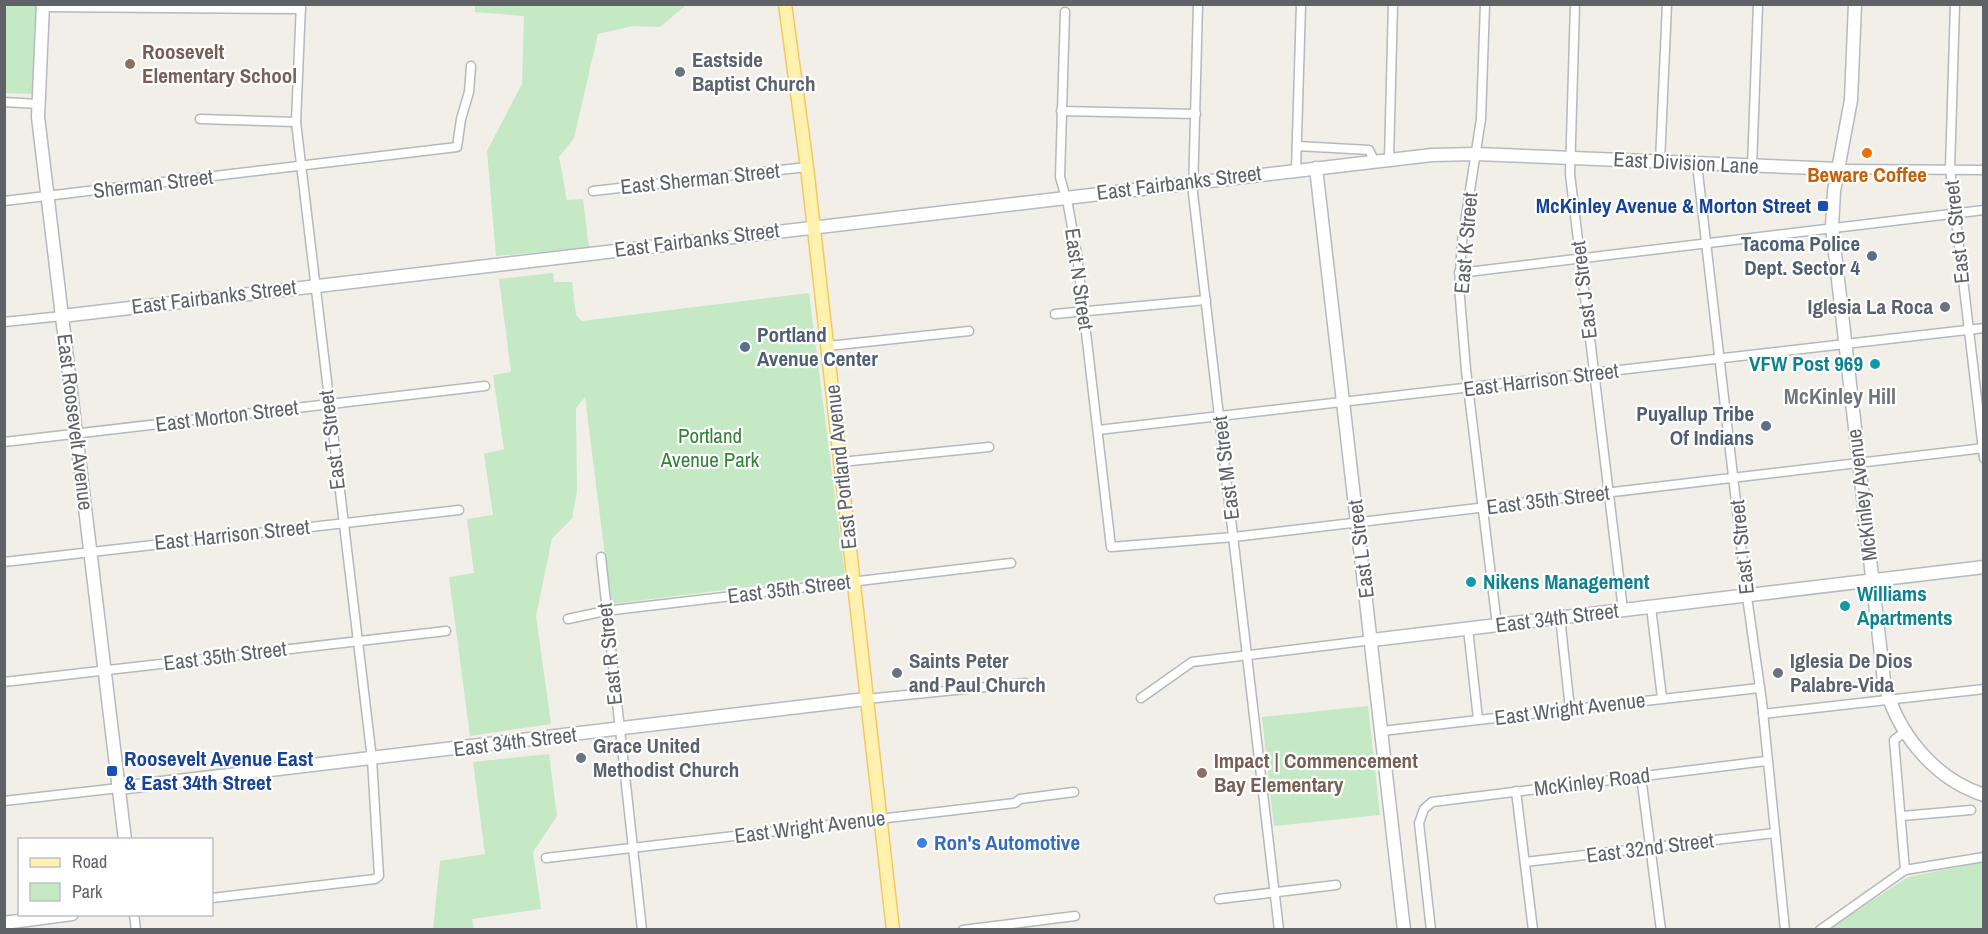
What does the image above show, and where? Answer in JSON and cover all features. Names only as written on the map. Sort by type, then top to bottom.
[{"type":"main road","name":"East Portland Avenue","points":[[785,4],[828,346],[893,930]]},
{"type":"street","name":"East M Street","points":[[1198,4],[1193,182],[1279,930]]},
{"type":"street","points":[[1296,170],[1301,4]]},
{"type":"street","points":[[1389,159],[1393,4]]},
{"type":"street","name":"East K Street","points":[[1485,4],[1481,108],[1459,273],[1468,389],[1497,625]]},
{"type":"street","name":"East J Street","points":[[1575,4],[1569,158],[1607,493],[1623,610]]},
{"type":"street","points":[[1660,162],[1667,4]]},
{"type":"street","points":[[1752,166],[1758,4]]},
{"type":"street","name":"McKinley Avenue","points":[[1855,4],[1850,106],[1838,169],[1832,227],[1881,660],[1889,700],[1906,731],[1939,771],[1962,786],[1983,795]]},
{"type":"street","name":"East G Street","points":[[1955,4],[1950,169],[1983,458]]},
{"type":"street","points":[[43,6],[301,7]]},
{"type":"street","name":"East Roosevelt Avenue","points":[[43,6],[39,104],[48,196],[125,838]]},
{"type":"street","name":"East T Street","points":[[213,898],[375,879],[379,876],[372,759],[327,404],[316,285],[296,122],[301,7]]},
{"type":"street","name":"East N Street","points":[[1065,12],[1060,111],[1060,177],[1077,255],[1111,547]]},
{"type":"street","points":[[301,166],[457,147],[461,119],[469,92],[471,66]]},
{"type":"street","points":[[4,102],[39,104]]},
{"type":"street","points":[[1060,111],[1196,114]]},
{"type":"street","points":[[200,119],[296,122]]},
{"type":"street","points":[[1297,146],[1369,150],[1374,160]]},
{"type":"street","name":"East Division Lane","points":[[1389,159],[1476,154],[1838,169],[1983,170]]},
{"type":"street","name":"East Fairbanks Street","points":[[4,322],[1389,159]]},
{"type":"street","name":"East I Street","points":[[1697,164],[1762,714],[1785,930]]},
{"type":"street","name":"Sherman Street","points":[[4,201],[301,166]]},
{"type":"street","name":"East Sherman Street","points":[[593,191],[807,168]]},
{"type":"street","name":"East L Street","points":[[1317,168],[1404,930]]},
{"type":"street","points":[[1459,273],[1983,210]]},
{"type":"street","points":[[1055,314],[1206,300]]},
{"type":"street","name":"East Harrison Street","points":[[1098,430],[1344,404],[1983,328]]},
{"type":"street","points":[[828,346],[969,331]]},
{"type":"street","name":"East Morton Street","points":[[4,442],[485,386]]},
{"type":"street","points":[[841,462],[989,447]]},
{"type":"street","name":"East 35th Street","points":[[1111,547],[1234,537],[1983,448]]},
{"type":"street","name":"East Harrison Street","points":[[4,562],[459,510]]},
{"type":"street","name":"East R Street","points":[[600,556],[642,930]]},
{"type":"street","name":"East 35th Street","points":[[568,619],[605,611],[1011,563]]},
{"type":"street","name":"East 34th Street","points":[[1141,698],[1192,662],[1983,567]]},
{"type":"street","points":[[1651,607],[1662,698]]},
{"type":"street","points":[[1560,618],[1570,709]]},
{"type":"street","points":[[1468,628],[1478,720]]},
{"type":"street","name":"East 35th Street","points":[[4,682],[446,631]]},
{"type":"street","name":"East 34th Street","points":[[4,801],[866,699],[1025,683]]},
{"type":"street","name":"East Wright Avenue","points":[[1382,730],[1759,688]]},
{"type":"street","points":[[1762,714],[1983,689]]},
{"type":"street","points":[[1905,870],[1894,740],[1906,731]]},
{"type":"street","name":"McKinley Road","points":[[1431,930],[1419,828],[1422,812],[1436,801],[1766,761]]},
{"type":"street","points":[[1641,776],[1661,930]]},
{"type":"street","points":[[1516,791],[1533,930]]},
{"type":"street","name":"East Wright Avenue","points":[[546,858],[1015,803],[1020,799],[1074,792]]},
{"type":"street","points":[[1902,816],[1971,810]]},
{"type":"street","name":"East 32nd Street","points":[[1525,862],[1775,833]]},
{"type":"street","points":[[1820,930],[1905,870],[1983,857]]},
{"type":"street","points":[[1219,899],[1336,885]]},
{"type":"street","points":[[4,922],[62,916]]},
{"type":"street","points":[[963,930],[1075,916]]},
{"type":"green space","points":[[5,5],[37,5],[33,94],[5,93]]},
{"type":"green space","points":[[475,5],[686,5],[660,27],[633,26],[598,34],[574,138],[559,157],[567,200],[583,199],[589,248],[496,256],[487,151],[522,84],[524,16],[475,12]]},
{"type":"green space","name":"Portland Avenue Park","points":[[553,273],[554,282],[572,282],[576,315],[582,321],[809,293],[845,575],[611,604],[585,397],[576,408],[577,491],[572,518],[552,539],[536,616],[551,724],[470,736],[449,577],[474,573],[467,519],[493,515],[484,454],[504,449],[493,375],[511,372],[499,279]]},
{"type":"green space","points":[[1368,706],[1380,815],[1274,826],[1262,717]]},
{"type":"green space","points":[[549,754],[557,816],[533,852],[541,909],[472,919],[474,929],[433,929],[440,861],[485,854],[473,762]]},
{"type":"green space","points":[[1983,862],[1983,929],[1829,929],[1908,877]]},
{"type":"place","name":"Roosevelt Elementary School","points":[[130,64]]},
{"type":"place","name":"Eastside Baptist Church","points":[[680,72]]},
{"type":"place","name":"Beware Coffee","points":[[1867,153]]},
{"type":"place","name":"McKinley Avenue & Morton Street","points":[[1823,206]]},
{"type":"place","name":"Tacoma Police Dept. Sector 4","points":[[1872,256]]},
{"type":"place","name":"Iglesia La Roca","points":[[1945,307]]},
{"type":"place","name":"Portland Avenue Center","points":[[745,347]]},
{"type":"place","name":"VFW Post 969","points":[[1875,364]]},
{"type":"place","name":"Puyallup Tribe Of Indians","points":[[1766,426]]},
{"type":"place","name":"Nikens Management","points":[[1471,582]]},
{"type":"place","name":"Williams Apartments","points":[[1845,606]]},
{"type":"place","name":"Saints Peter and Paul Church","points":[[897,673]]},
{"type":"place","name":"Iglesia De Dios Palabre-Vida","points":[[1778,673]]},
{"type":"place","name":"Grace United Methodist Church","points":[[581,758]]},
{"type":"place","name":"Roosevelt Avenue East & East 34th Street","points":[[112,771]]},
{"type":"place","name":"Impact | Commencement Bay Elementary","points":[[1202,773]]},
{"type":"place","name":"Ron's Automotive","points":[[922,843]]},
{"type":"district","name":"McKinley Hill","points":[[1840,396]]}]
